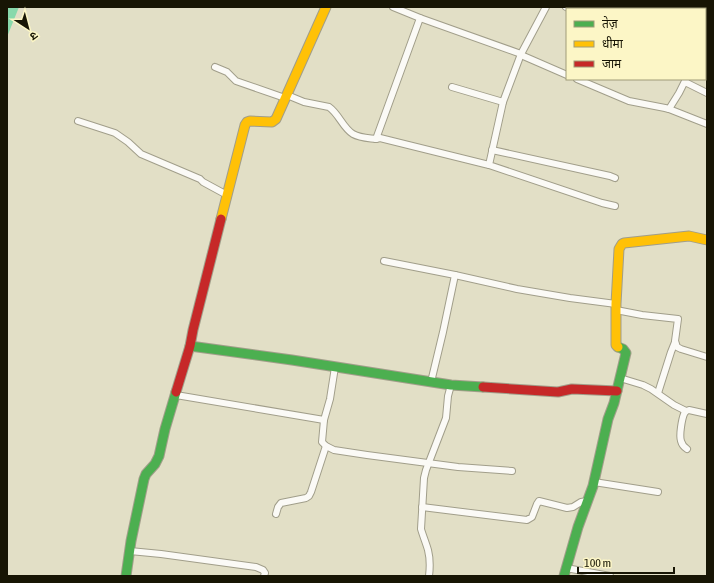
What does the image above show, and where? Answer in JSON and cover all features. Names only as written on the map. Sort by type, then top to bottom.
[{"type":"street","points":[[126,576],[144,479],[157,460],[190,346],[245,125],[250,121],[275,121],[326,7]]},
{"type":"street","points":[[393,7],[521,54],[566,74]]},
{"type":"street","points":[[489,165],[503,102],[521,54],[546,7]]},
{"type":"street","points":[[376,139],[420,18]]},
{"type":"street","points":[[215,67],[227,72],[236,81],[304,102],[329,107],[354,134],[376,139],[380,138],[489,165],[615,206]]},
{"type":"street","points":[[579,80],[629,101],[670,108],[707,124]]},
{"type":"street","points":[[670,108],[686,81],[707,93]]},
{"type":"street","points":[[452,87],[503,102]]},
{"type":"street","points":[[78,121],[115,133],[141,154],[200,179],[227,195]]},
{"type":"street","points":[[492,150],[615,178]]},
{"type":"street","points":[[610,576],[565,572],[594,482],[608,419],[617,391],[626,353],[623,349],[616,346],[616,307],[619,249],[624,243],[689,236],[707,240]]},
{"type":"street","points":[[384,261],[516,289],[616,307],[642,315],[678,319],[675,341],[658,393]]},
{"type":"street","points":[[431,382],[455,275]]},
{"type":"street","points":[[675,341],[679,348],[707,357]]},
{"type":"street","points":[[190,346],[292,360],[451,385],[551,392],[572,389],[617,391]]},
{"type":"street","points":[[336,367],[330,399],[324,420],[322,442],[326,446],[334,450],[428,463],[512,471]]},
{"type":"street","points":[[620,378],[651,389],[686,412],[689,410],[707,414]]},
{"type":"street","points":[[429,576],[429,556],[427,545],[421,529],[424,478],[428,463],[446,418],[448,396],[451,385]]},
{"type":"street","points":[[176,395],[324,420]]},
{"type":"street","points":[[686,412],[683,419],[680,438],[681,443],[686,449]]},
{"type":"street","points":[[276,514],[281,503],[300,500],[309,496],[312,492],[326,446]]},
{"type":"street","points":[[594,482],[658,492]]},
{"type":"street","points":[[422,508],[529,520],[532,517],[539,501],[567,508],[587,501]]},
{"type":"street","points":[[130,551],[256,567],[263,570],[265,573],[264,576]]},
{"type":"shaded area","points":[[7,7],[19,7],[7,37]]},
{"type":"traffic: fast","points":[[190,346],[292,360],[451,385],[483,387]]},
{"type":"traffic: fast","points":[[564,576],[578,527],[593,486],[608,419],[614,403],[626,353],[623,349],[618,347]]},
{"type":"traffic: fast","points":[[126,576],[131,541],[144,479],[159,456],[176,392]]},
{"type":"traffic: slow","points":[[221,219],[245,125],[250,121],[272,122],[276,119],[326,7]]},
{"type":"traffic: slow","points":[[618,347],[616,345],[616,304],[619,249],[622,244],[689,236],[707,240]]},
{"type":"traffic: jam","points":[[176,392],[190,346],[221,219]]},
{"type":"traffic: jam","points":[[483,387],[558,392],[572,389],[617,391]]}]
